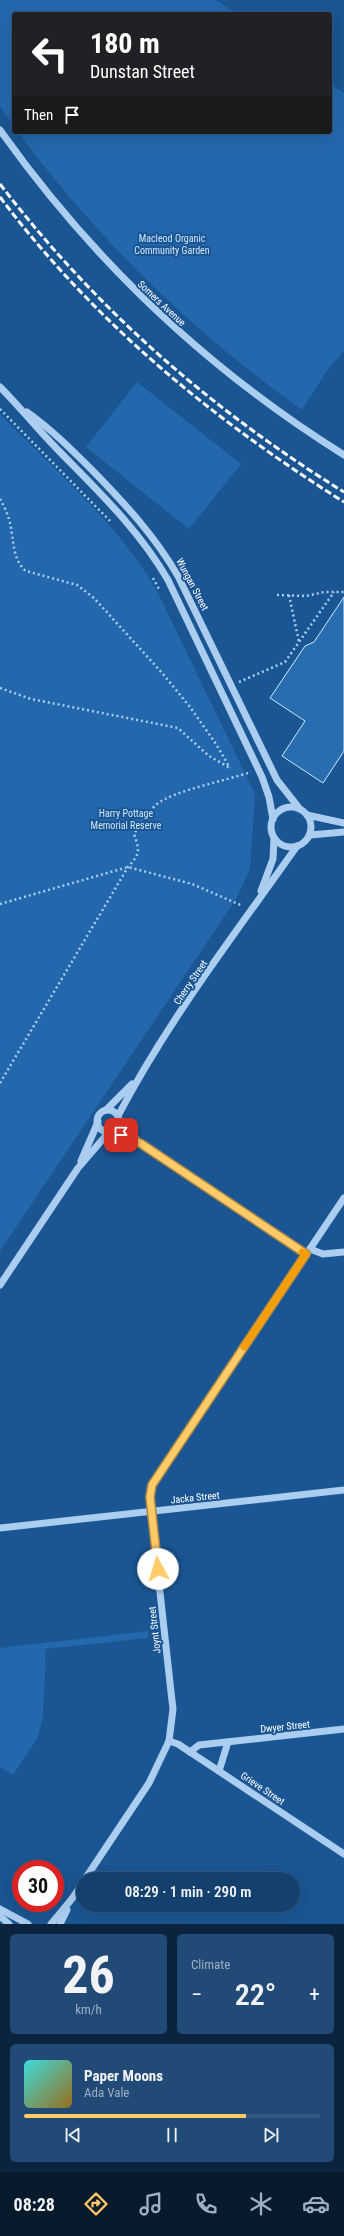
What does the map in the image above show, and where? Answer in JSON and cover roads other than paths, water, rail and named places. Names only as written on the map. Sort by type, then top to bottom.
[{"type":"street","name":"Somers Avenue","points":[[0,130],[79,232],[148,304],[222,369],[290,420],[344,455]]},
{"type":"street","name":"Wungan Street","points":[[0,387],[40,432],[125,519],[156,559],[168,580],[259,770],[269,797],[273,819]]},
{"type":"street","name":"Wungan Street","points":[[18,406],[47,426],[77,455],[148,530],[178,576],[277,780],[299,808]]},
{"type":"street","points":[[293,807],[299,808],[307,815],[311,825],[310,835],[303,844],[297,846],[284,846],[274,838],[272,832],[273,819],[281,810],[293,807]]},
{"type":"street","points":[[307,815],[344,822]]},
{"type":"street","points":[[310,835],[344,832]]},
{"type":"street","name":"Cherry Street","points":[[259,897],[273,859],[274,838]]},
{"type":"street","name":"Cherry Street","points":[[119,1118],[138,1078],[259,897],[297,846]]},
{"type":"street","name":"Cherry Street","points":[[106,1110],[138,1078]]},
{"type":"street","points":[[78,1168],[98,1122],[99,1114],[106,1110],[113,1111],[140,1143]]},
{"type":"street","points":[[0,1285],[78,1168],[110,1131],[117,1127],[119,1118]]},
{"type":"street","points":[[98,1122],[100,1128],[140,1143],[308,1252],[323,1254],[344,1252]]},
{"type":"street","name":"Joynt Street","points":[[90,1872],[149,1783],[169,1741],[172,1726],[172,1692],[151,1511],[151,1490],[155,1480],[344,1198]]},
{"type":"street","name":"Jacka Street","points":[[0,1528],[344,1490]]},
{"type":"street","name":"Dwyer Street","points":[[190,1752],[199,1745],[344,1729]]},
{"type":"street","name":"Grieve Street","points":[[169,1741],[190,1752],[344,1854]]},
{"type":"street","points":[[219,1771],[228,1742]]},
{"type":"street","points":[[51,1924],[76,1893]]},
{"type":"street","points":[[60,1924],[71,1900]]},
{"type":"street","points":[[0,1909],[28,1924]]},
{"type":"street","points":[[0,1916],[9,1924]]},
{"type":"railway","points":[[0,184],[75,273],[158,354],[248,427],[344,492]]},
{"type":"railway","points":[[0,197],[36,242],[75,285],[115,326],[158,365],[202,402],[248,437],[344,502]]},
{"type":"park label","name":"Macleod Organic Community Garden","points":[[172,244]]},
{"type":"park label","name":"Harry Pottage Memorial Reserve","points":[[126,818]]}]
